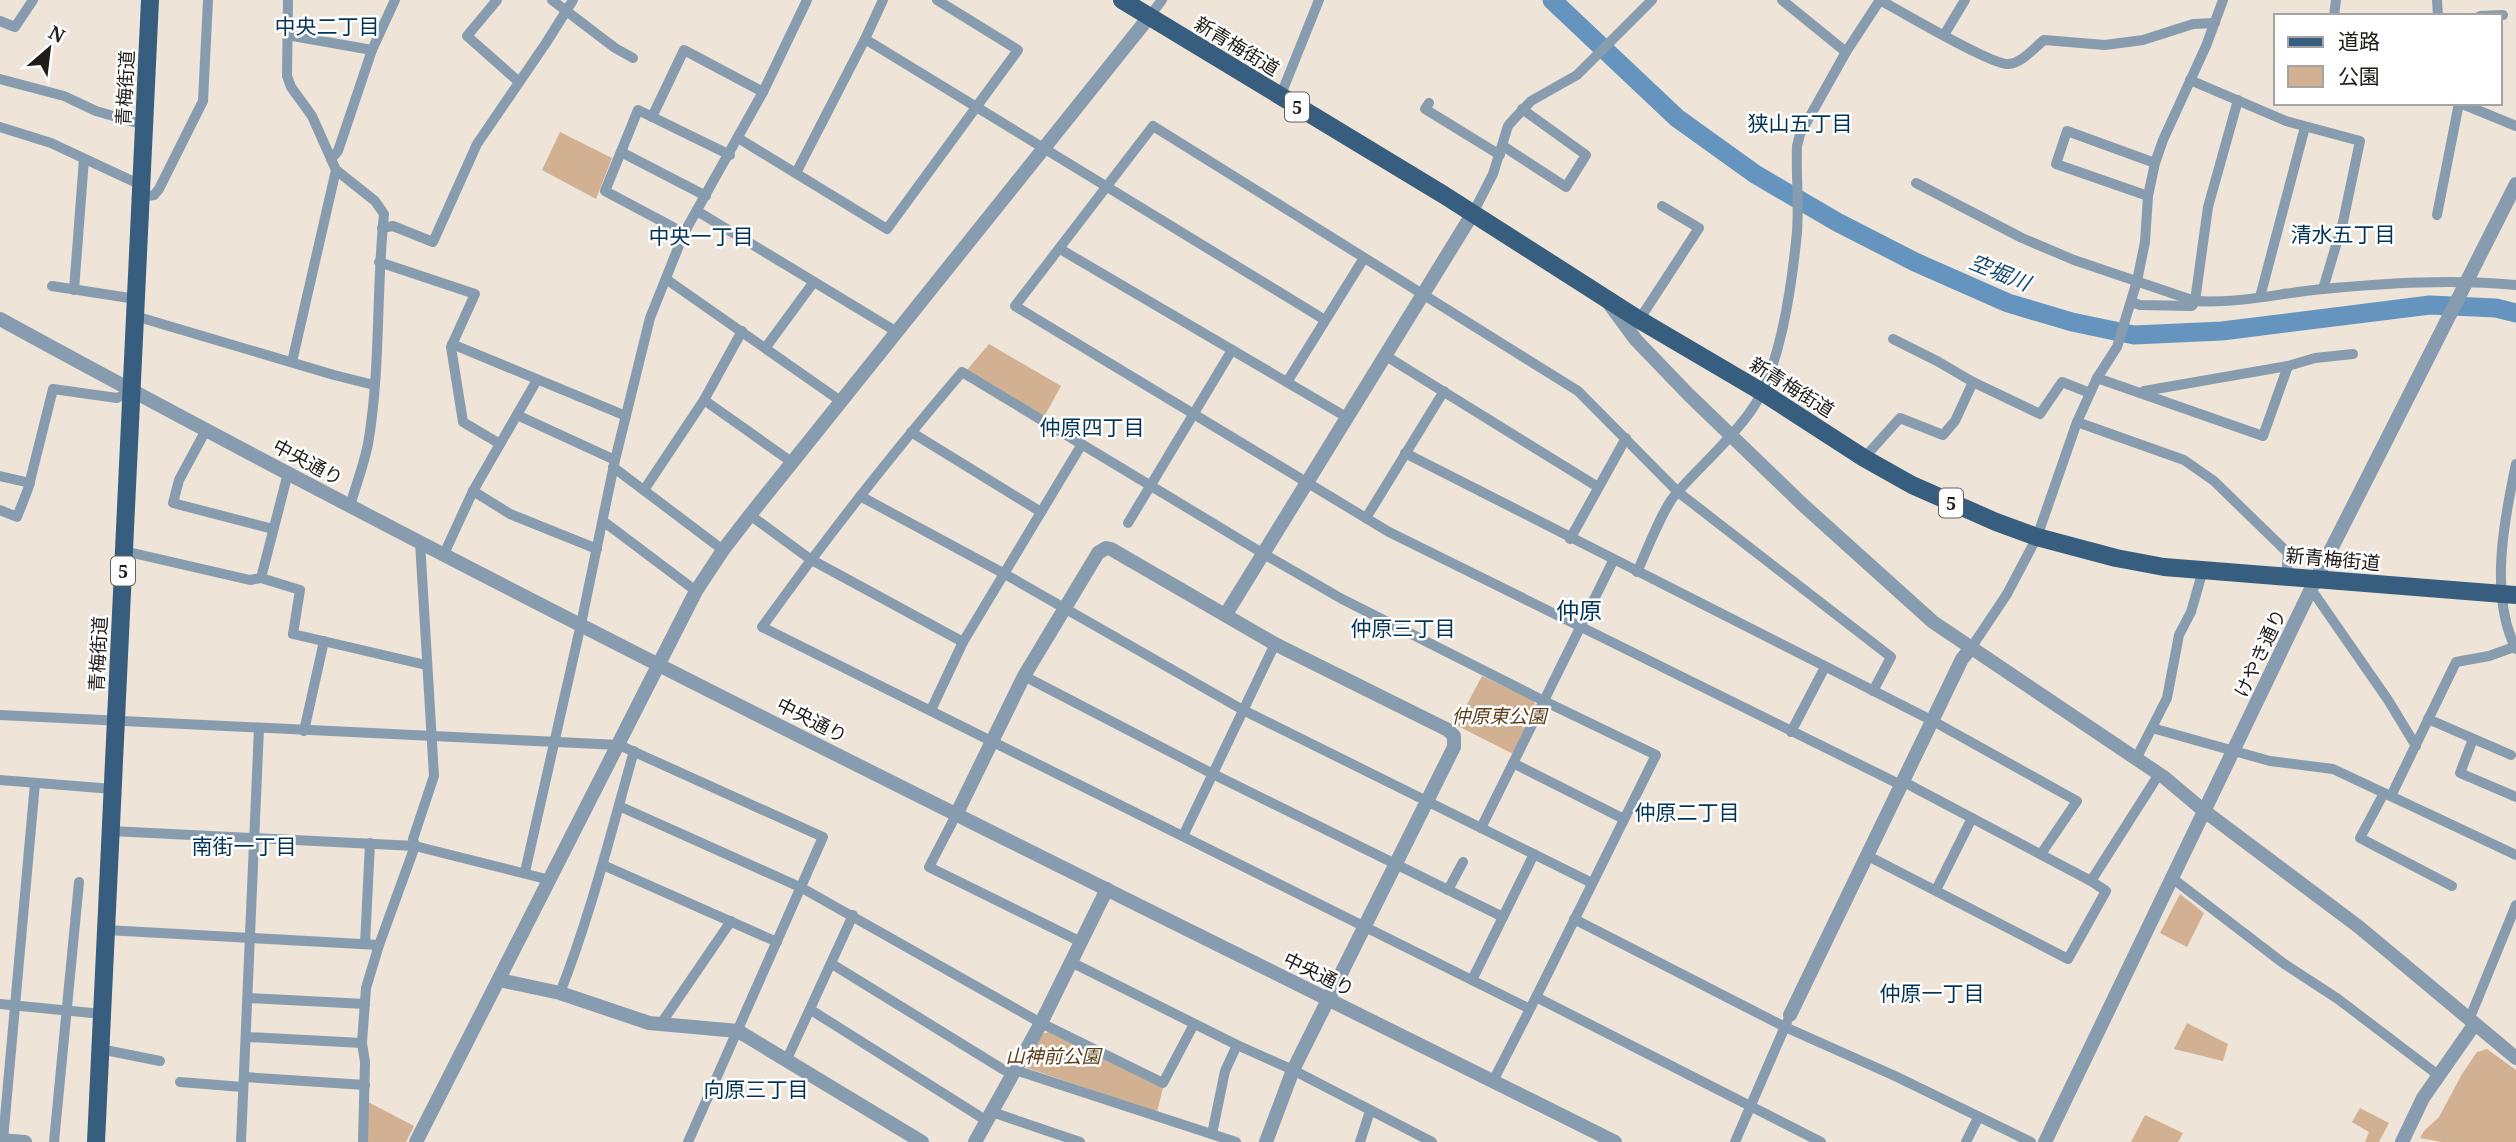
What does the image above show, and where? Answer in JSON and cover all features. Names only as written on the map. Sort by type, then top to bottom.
[{"type":"main road","name":"青梅街道","points":[[96,1142],[150,0]]},
{"type":"main road","name":"新青梅街道","points":[[1122,0],[1473,214],[1639,320],[1762,392],[1864,458],[1938,497],[2037,537],[2116,558],[2164,567],[2286,576],[2314,584],[2508,594]]},
{"type":"street","points":[[0,21],[15,27],[33,0]]},
{"type":"street","points":[[0,127],[51,143],[141,191],[154,195],[203,101],[208,0]]},
{"type":"street","points":[[288,0],[287,76],[291,87],[312,116],[333,165],[381,208],[384,214],[379,262],[377,364],[368,444],[350,506]]},
{"type":"street","points":[[292,362],[333,165],[372,50],[395,0]]},
{"type":"street","points":[[497,0],[467,36],[519,82]]},
{"type":"street","points":[[552,0],[615,48],[633,58]]},
{"type":"street","points":[[382,228],[393,226],[433,242],[477,144],[573,0]]},
{"type":"street","points":[[524,872],[581,624],[614,463],[650,318],[684,233],[730,155],[807,0]]},
{"type":"street","points":[[796,173],[883,0]]},
{"type":"street","points":[[738,138],[887,229],[979,107],[1018,50],[937,0]]},
{"type":"street","points":[[416,1142],[696,591],[750,515],[1162,0]]},
{"type":"street","points":[[1280,97],[1319,0]]},
{"type":"street","points":[[1226,614],[1482,199],[1508,126],[1522,109],[1547,91],[1577,75],[1652,0]]},
{"type":"street","points":[[1782,0],[1846,52]]},
{"type":"street","points":[[1637,572],[1673,497],[1723,447],[1762,392],[1777,350],[1789,290],[1797,219],[1797,159],[1800,134],[1846,52],[1880,0],[1944,35],[2006,64],[2020,61],[2044,40],[2105,45],[2143,40],[2193,24],[2215,23]]},
{"type":"street","points":[[1944,35],[1965,0]]},
{"type":"street","points":[[1735,1142],[1787,1021],[1962,659],[2007,594],[2037,537],[2077,422],[2097,378],[2117,345],[2137,281],[2155,163],[2215,23],[2222,0]]},
{"type":"street","points":[[287,34],[372,50]]},
{"type":"street","points":[[865,39],[1325,320]]},
{"type":"street","points":[[652,117],[684,50],[763,92]]},
{"type":"street","points":[[0,79],[64,96],[96,111],[144,125]]},
{"type":"street","points":[[2190,80],[2305,127],[2360,141],[2343,222],[2323,289]]},
{"type":"street","points":[[2131,303],[2192,306],[2195,301],[2208,207],[2238,100]]},
{"type":"street","points":[[1429,103],[1425,109],[1457,124],[1566,187],[1586,155],[1522,109]]},
{"type":"street","points":[[2437,215],[2459,105]]},
{"type":"street","points":[[2464,105],[2516,126]]},
{"type":"street","points":[[684,233],[606,191],[638,110],[730,155]]},
{"type":"street","points":[[1866,855],[2068,959],[2106,891],[1972,818],[1791,732],[1389,532],[1015,306],[1153,126],[1578,391],[1678,492],[1891,657],[1873,691]]},
{"type":"street","points":[[2260,297],[2305,127]]},
{"type":"street","points":[[2148,196],[2056,164],[2067,131],[2155,163]]},
{"type":"street","points":[[621,152],[706,196]]},
{"type":"street","points":[[74,290],[84,159]]},
{"type":"street","points":[[1916,183],[2022,238],[2074,260],[2195,301],[2219,303],[2323,289],[2465,283],[2516,285]]},
{"type":"street","name":"けやき通り","points":[[2045,1142],[2314,584],[2516,184]]},
{"type":"street","points":[[1639,320],[1699,228],[1662,206]]},
{"type":"street","points":[[697,211],[897,332]]},
{"type":"street","points":[[1060,249],[1348,418]]},
{"type":"street","points":[[1287,382],[1364,258]]},
{"type":"street","points":[[379,262],[475,295],[452,344],[463,422],[500,444]]},
{"type":"street","points":[[666,279],[842,402]]},
{"type":"street","points":[[766,347],[813,283]]},
{"type":"street","points":[[52,286],[136,308],[292,362],[374,385]]},
{"type":"street","points":[[1606,299],[1636,341],[1731,435],[1802,504],[1933,622],[2160,774],[2203,810],[2359,927],[2516,1058]]},
{"type":"street","name":"中央通り","points":[[0,319],[420,542],[956,815],[1615,1142]]},
{"type":"street","points":[[644,490],[704,400],[742,331]]},
{"type":"street","points":[[1893,339],[2040,414],[2062,382],[2090,393]]},
{"type":"street","points":[[452,344],[626,416]]},
{"type":"street","points":[[1128,523],[1232,350]]},
{"type":"street","points":[[2141,392],[2288,366],[2315,358],[2353,354]]},
{"type":"street","points":[[1386,356],[1598,487]]},
{"type":"street","points":[[2097,378],[2263,436],[2288,366]]},
{"type":"street","points":[[1493,1081],[1530,1009],[1656,755],[1342,599],[962,372],[810,559],[762,627],[1530,1009]]},
{"type":"street","points":[[444,554],[473,492],[537,380]]},
{"type":"street","points":[[1864,458],[1899,418],[1943,435],[1955,421],[1973,382]]},
{"type":"street","points":[[0,510],[17,517],[30,483],[52,389],[117,398],[132,391]]},
{"type":"street","points":[[1366,518],[1444,391]]},
{"type":"street","points":[[704,400],[793,463]]},
{"type":"street","points":[[517,415],[614,463],[644,490],[723,550]]},
{"type":"street","points":[[2077,422],[2184,460],[2214,481],[2288,553],[2286,576]]},
{"type":"street","points":[[206,430],[179,480],[173,503],[273,529]]},
{"type":"street","points":[[911,432],[1041,512]]},
{"type":"street","points":[[1570,539],[1626,439]]},
{"type":"street","points":[[932,710],[963,642],[1082,444]]},
{"type":"street","points":[[1405,453],[1613,561],[1933,721],[2077,801],[2041,855]]},
{"type":"street","points":[[2452,886],[2360,838],[2416,746],[2456,662],[2515,648],[2508,594],[2506,512],[2516,464]]},
{"type":"street","points":[[261,578],[288,473]]},
{"type":"street","points":[[0,476],[30,483]]},
{"type":"street","points":[[473,492],[510,514],[597,549]]},
{"type":"street","points":[[860,496],[1003,573],[1243,709],[1592,883]]},
{"type":"street","points":[[750,515],[810,559],[963,642]]},
{"type":"street","points":[[603,522],[696,591]]},
{"type":"street","points":[[363,1142],[365,1062],[362,1043],[366,988],[415,846],[413,839],[434,776],[420,542]]},
{"type":"street","points":[[1081,942],[929,867],[1024,676],[1098,553],[1105,548],[1275,644],[1448,730],[1454,736],[1454,747],[1293,1070],[1266,1142]]},
{"type":"street","points":[[124,551],[250,580],[261,578],[300,590],[293,634],[426,665]]},
{"type":"street","points":[[1481,828],[1613,561]]},
{"type":"street","points":[[2137,757],[2167,698],[2179,635],[2191,612],[2203,570]]},
{"type":"street","points":[[2314,584],[2416,746]]},
{"type":"street","points":[[304,730],[324,641]]},
{"type":"street","points":[[1183,835],[1275,644]]},
{"type":"street","points":[[1791,732],[1825,667]]},
{"type":"street","points":[[1024,676],[1213,774],[1503,917]]},
{"type":"street","points":[[0,715],[620,745],[823,837],[688,1142]]},
{"type":"street","points":[[2428,719],[2511,755]]},
{"type":"street","points":[[241,1142],[259,728]]},
{"type":"street","points":[[2152,728],[2270,761],[2333,769],[2516,855]]},
{"type":"street","points":[[2473,738],[2459,773],[2516,797]]},
{"type":"street","points":[[561,993],[577,951],[634,751]]},
{"type":"street","points":[[1513,763],[1624,819]]},
{"type":"street","points":[[2091,881],[2160,774]]},
{"type":"street","points":[[0,780],[113,789]]},
{"type":"street","points":[[25,1142],[1,1140],[35,783]]},
{"type":"street","points":[[619,806],[802,888],[1041,1023],[1163,1083],[1194,1024]]},
{"type":"street","points":[[1936,890],[1972,818]]},
{"type":"street","points":[[111,831],[415,846],[550,880]]},
{"type":"street","points":[[365,944],[370,843]]},
{"type":"street","points":[[1472,980],[1534,854]]},
{"type":"street","points":[[1448,890],[1463,862]]},
{"type":"street","points":[[603,864],[777,942]]},
{"type":"street","points":[[2172,878],[2283,963],[2338,999],[2438,1075]]},
{"type":"street","points":[[54,1142],[79,882]]},
{"type":"street","points":[[975,1142],[1041,1023],[1107,890]]},
{"type":"street","points":[[2402,1142],[2417,1111],[2471,1022],[2516,905]]},
{"type":"street","points":[[787,1059],[853,915]]},
{"type":"street","points":[[1574,919],[2031,1142]]},
{"type":"street","points":[[660,1024],[731,920]]},
{"type":"street","points":[[106,930],[379,945]]},
{"type":"street","points":[[1071,962],[1293,1070],[1432,1142]]},
{"type":"street","points":[[832,964],[1004,1070],[1015,1070],[1207,1136],[1236,1142]]},
{"type":"street","points":[[499,980],[561,993],[649,1023],[738,1031],[922,1142]]},
{"type":"street","points":[[1535,997],[1821,1142]]},
{"type":"street","points":[[248,998],[365,1004]]},
{"type":"street","points":[[0,1004],[102,1014]]},
{"type":"street","points":[[811,1010],[989,1116],[1080,1142]]},
{"type":"street","points":[[247,1037],[362,1043]]},
{"type":"street","points":[[1207,1136],[1225,1071],[1237,1045]]},
{"type":"street","points":[[100,1049],[160,1061]]},
{"type":"street","points":[[180,1082],[365,1085]]},
{"type":"street","points":[[1360,1142],[1370,1111]]},
{"type":"street","points":[[1966,1142],[1978,1118]]},
{"type":"green space","points":[[560,132],[612,158],[596,199],[542,170]]},
{"type":"green space","points":[[989,344],[1061,386],[1044,417],[967,370]]},
{"type":"green space","name":"仲原東公園","points":[[1482,676],[1533,700],[1537,708],[1513,754],[1456,725]]},
{"type":"green space","points":[[2180,894],[2204,913],[2187,947],[2160,933]]},
{"type":"green space","points":[[2187,1023],[2228,1044],[2223,1061],[2174,1049]]},
{"type":"green space","name":"山神前公園","points":[[1049,1032],[1163,1088],[1157,1112],[1027,1068],[1026,1064],[1042,1034]]},
{"type":"green space","points":[[2487,1049],[2516,1070],[2516,1142],[2441,1142],[2420,1138],[2439,1117],[2477,1052]]},
{"type":"green space","points":[[368,1102],[414,1126],[406,1142],[367,1142]]},
{"type":"green space","points":[[2360,1108],[2389,1123],[2379,1142],[2365,1142],[2369,1132],[2352,1122]]},
{"type":"green space","points":[[2145,1115],[2183,1133],[2178,1142],[2131,1142]]},
{"type":"waterway","name":"空堀川","points":[[1552,0],[1677,118],[1755,174],[1837,222],[1915,262],[2008,303],[2072,322],[2134,335],[2222,331],[2430,305],[2496,308],[2516,313]]},
{"type":"district","name":"中央二丁目","points":[[327,26]]},
{"type":"district","name":"狭山五丁目","points":[[1800,123]]},
{"type":"district","name":"清水五丁目","points":[[2343,234]]},
{"type":"district","name":"中央一丁目","points":[[701,236]]},
{"type":"district","name":"仲原四丁目","points":[[1092,427]]},
{"type":"district","name":"仲原","points":[[1579,610]]},
{"type":"district","name":"仲原三丁目","points":[[1403,628]]},
{"type":"district","name":"仲原二丁目","points":[[1687,812]]},
{"type":"district","name":"南街一丁目","points":[[244,846]]},
{"type":"district","name":"仲原一丁目","points":[[1932,993]]},
{"type":"district","name":"向原三丁目","points":[[756,1089]]}]
